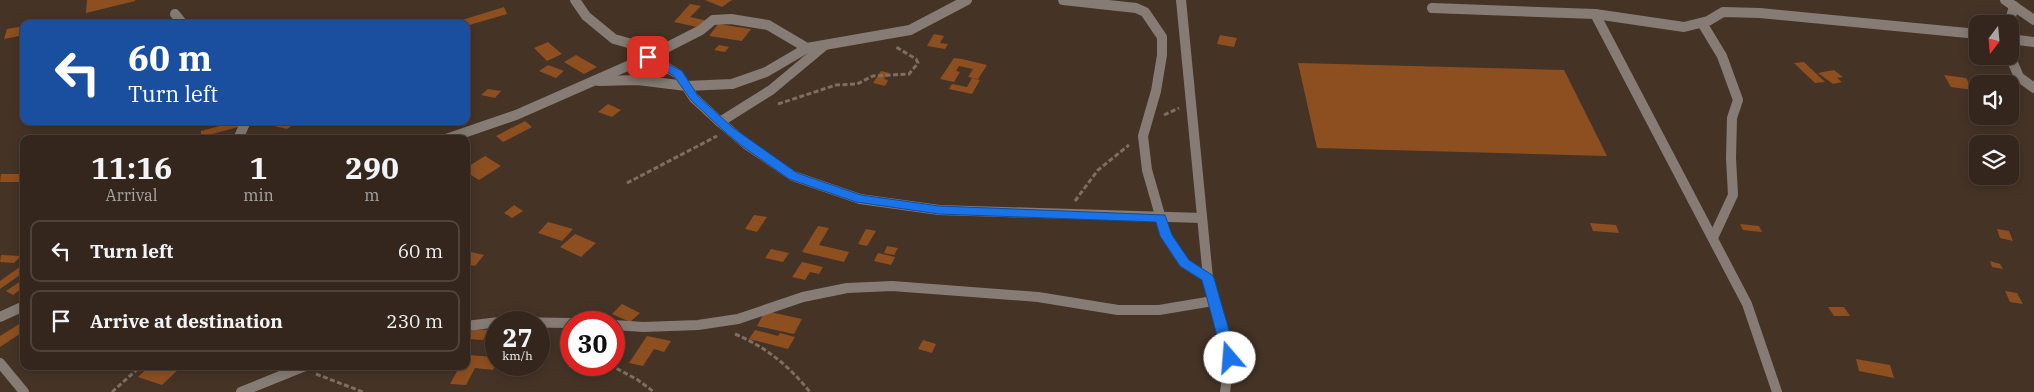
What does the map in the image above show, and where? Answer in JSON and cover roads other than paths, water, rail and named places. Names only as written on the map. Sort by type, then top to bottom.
[{"type":"street","points":[[575,0],[586,16],[614,38],[632,44],[648,57],[678,74],[694,98],[720,122],[746,144],[793,176],[860,199],[939,210],[1202,218]]},
{"type":"street","points":[[592,82],[638,80],[686,86],[732,84],[766,72],[808,48],[910,30],[967,0]]},
{"type":"street","points":[[1063,0],[1136,8],[1146,12],[1162,37],[1162,55],[1156,91],[1143,136],[1147,170],[1166,236],[1184,263],[1208,278]]},
{"type":"street","points":[[1180,0],[1208,278],[1230,358],[1225,392]]},
{"type":"street","points":[[2005,0],[2034,20]]},
{"type":"street","points":[[2012,15],[2014,6]]},
{"type":"street","points":[[1432,8],[1595,14],[1684,27],[1708,21],[1723,12],[1760,13],[1969,33]]},
{"type":"street","points":[[175,14],[180,20]]},
{"type":"street","points":[[1595,14],[1747,304],[1777,392]]},
{"type":"street","points":[[458,135],[516,115],[648,57],[701,30],[713,20],[731,19],[768,25],[808,48]]},
{"type":"street","points":[[1702,22],[1722,56],[1738,100],[1732,118],[1731,158],[1733,195],[1713,238]]},
{"type":"street","points":[[2019,40],[2034,42]]},
{"type":"street","points":[[720,122],[771,90],[825,44]]},
{"type":"street","points":[[2014,65],[2019,77],[2034,88]]},
{"type":"street","points":[[625,326],[643,327],[738,320],[803,297],[847,288],[892,286],[1038,297],[1118,310],[1159,310],[1213,301]]},
{"type":"street","points":[[0,317],[20,308]]},
{"type":"street","points":[[470,326],[499,322],[560,323]]},
{"type":"street","points":[[0,363],[24,392]]},
{"type":"street","points":[[241,392],[297,370]]}]
